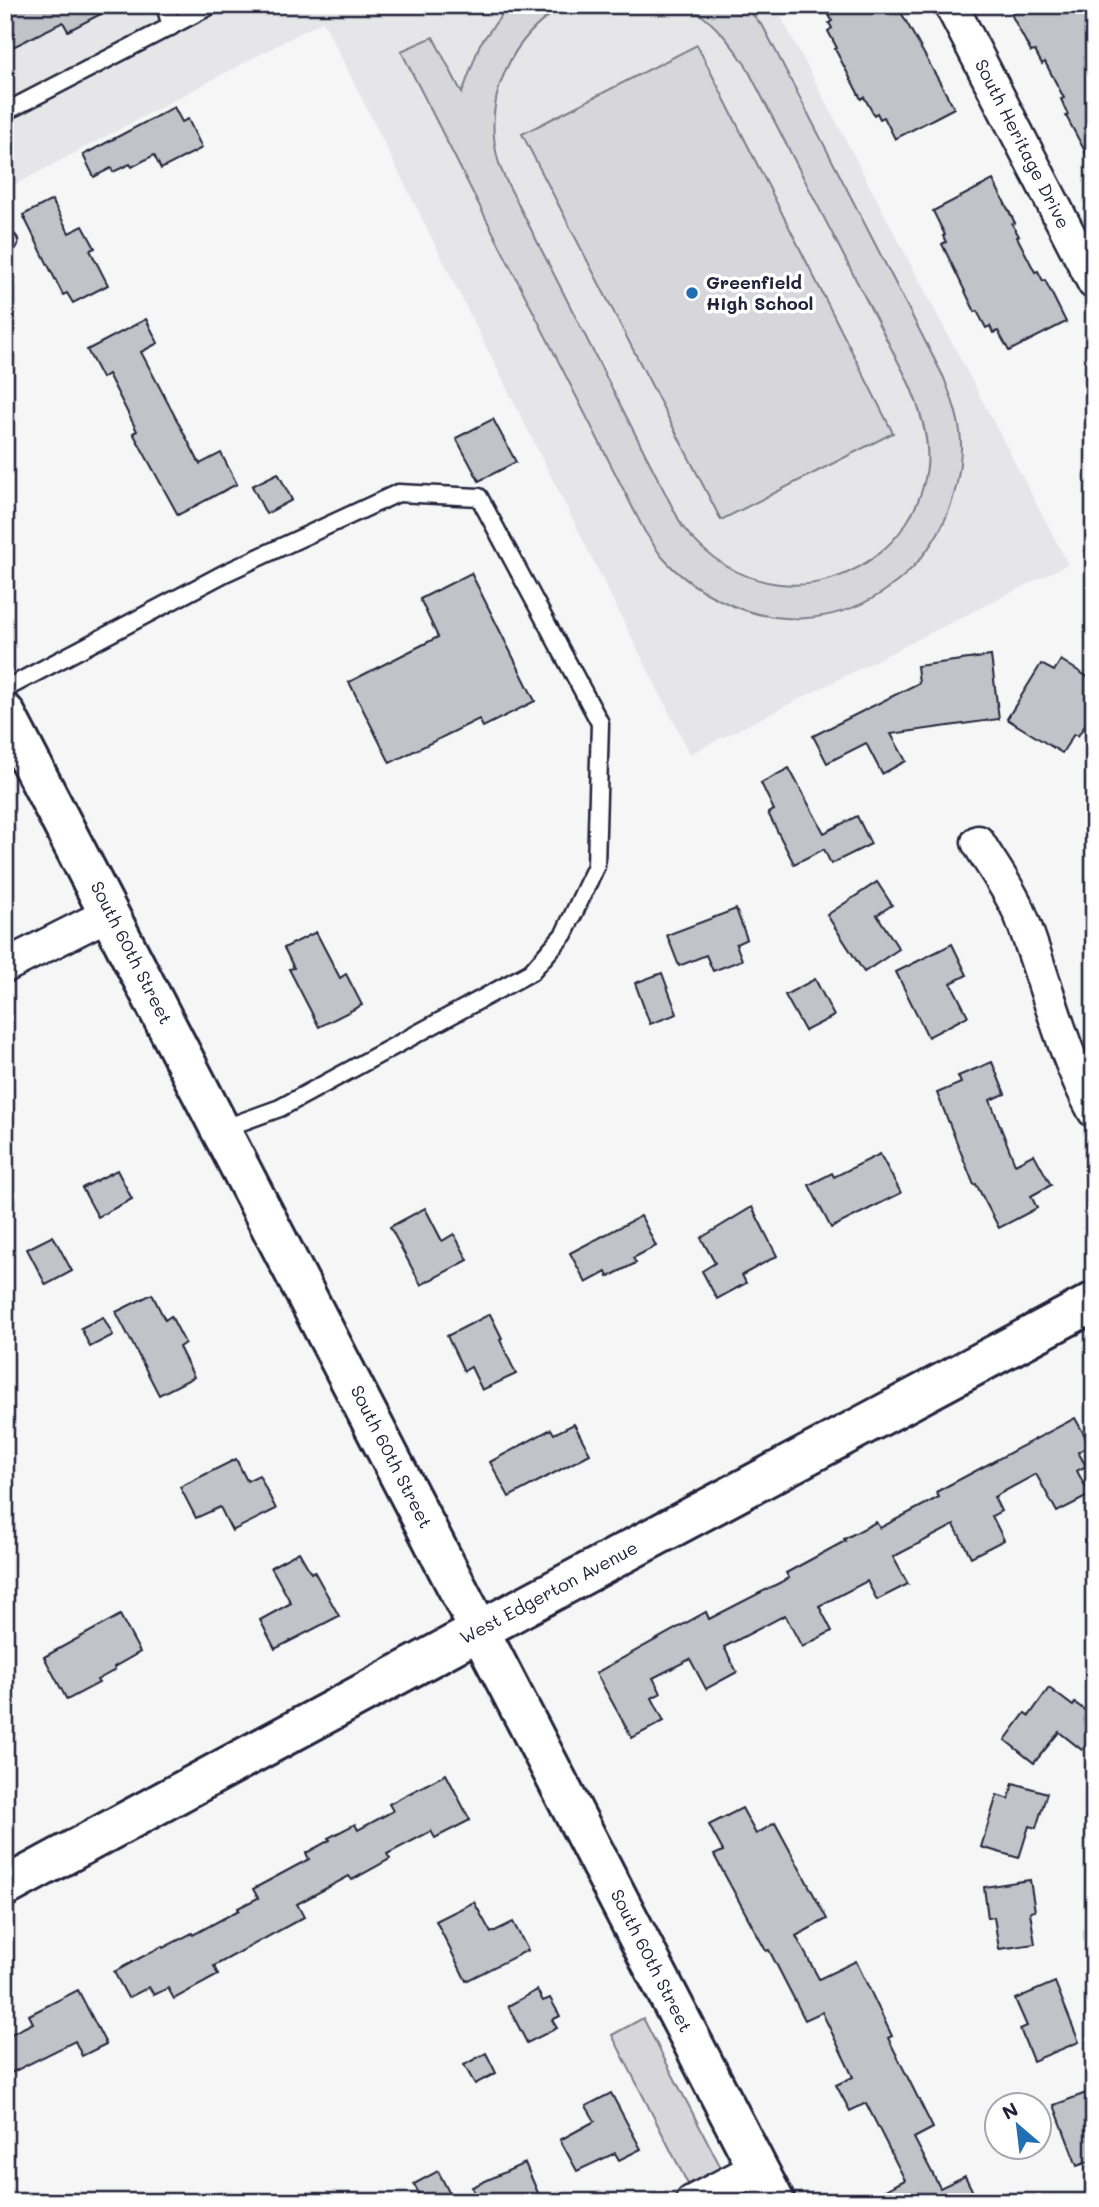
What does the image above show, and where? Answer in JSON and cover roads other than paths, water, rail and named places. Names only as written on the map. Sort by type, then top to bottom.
[{"type":"street","name":"South Heritage Drive","points":[[951,5],[1094,282]]},
{"type":"street","name":"South 60th Street","points":[[5,713],[775,2202]]},
{"type":"street","points":[[978,842],[1020,913],[1064,1042],[1082,1090],[1094,1111]]},
{"type":"street","points":[[7,961],[110,914]]},
{"type":"street","name":"West Edgerton Avenue","points":[[5,1887],[1094,1302]]},
{"type":"street","points":[[692,2202],[757,2168]]},
{"type":"lane","points":[[164,5],[171,27]]},
{"type":"lane","points":[[5,112],[212,5]]},
{"type":"lane","points":[[5,689],[225,573],[398,493],[479,497],[600,723],[596,866],[564,934],[531,972],[281,1108],[222,1129]]},
{"type":"place","name":"Greenfield High School","points":[[692,293]]}]
